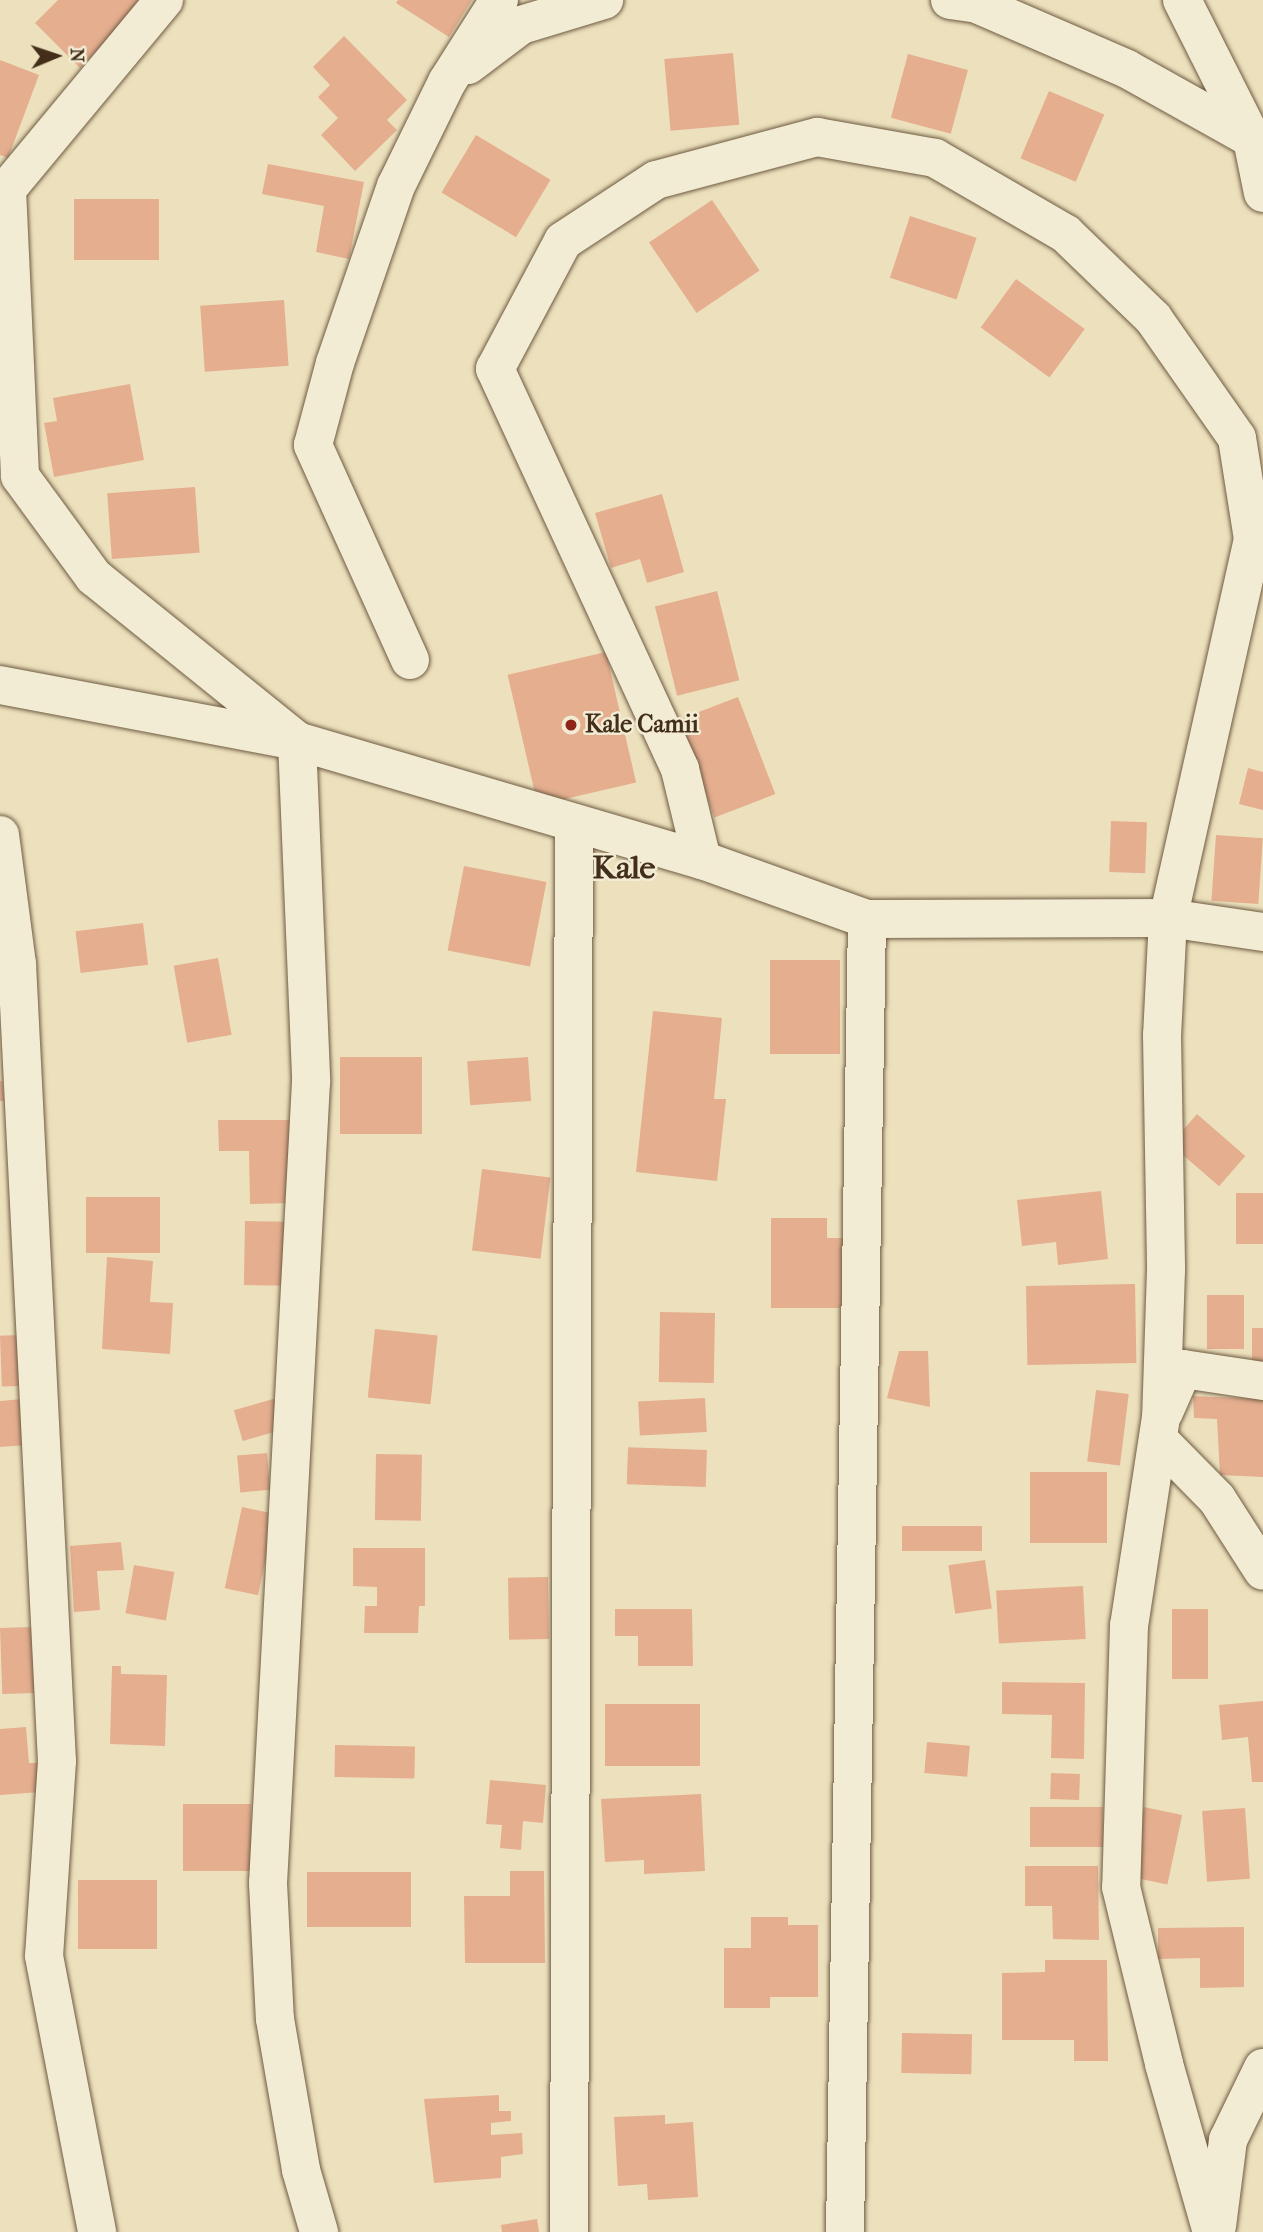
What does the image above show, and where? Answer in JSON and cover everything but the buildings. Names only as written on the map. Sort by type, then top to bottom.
[{"type":"street","points":[[164,0],[8,189],[20,476],[94,577],[297,741],[311,1082],[268,1883],[275,2019],[302,2170],[319,2232]]},
{"type":"street","points":[[410,660],[313,445],[335,363],[396,186],[447,82],[499,0]]},
{"type":"street","points":[[447,82],[522,25],[604,0]]},
{"type":"street","points":[[950,0],[977,4],[1127,69],[1252,139]]},
{"type":"street","points":[[1182,0],[1252,139],[1263,193]]},
{"type":"street","points":[[702,860],[680,769],[495,369],[563,241],[656,180],[817,137],[935,158],[1066,234],[1153,318],[1237,438],[1253,539],[1168,918],[1162,1035],[1166,1270],[1160,1428],[1129,1625],[1121,1887],[1164,2064],[1214,2232]]},
{"type":"street","points":[[0,685],[297,741],[574,826],[702,860],[867,919],[1168,918],[1263,932]]},
{"type":"street","points":[[569,2232],[574,826]]},
{"type":"street","points":[[0,835],[17,964],[57,1761],[44,1956],[97,2232]]},
{"type":"street","points":[[845,2232],[867,919]]},
{"type":"street","points":[[1160,1428],[1183,1369],[1263,1381]]},
{"type":"street","points":[[1160,1428],[1216,1499],[1263,1571]]},
{"type":"street","points":[[1214,2232],[1228,2140],[1263,2068]]},
{"type":"place","name":"Kale Camii","points":[[571,725]]},
{"type":"district","name":"Kale","points":[[624,868]]}]
